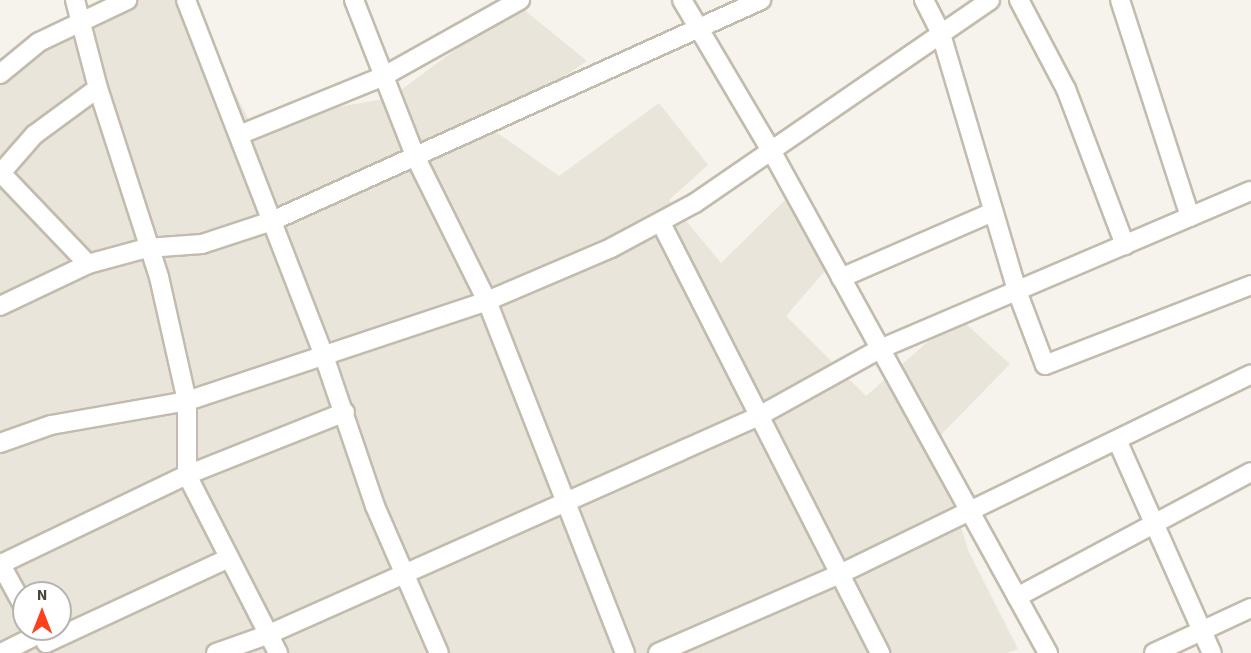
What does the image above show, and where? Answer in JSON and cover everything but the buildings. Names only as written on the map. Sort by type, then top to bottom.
[{"type":"street","points":[[75,0],[98,88],[147,248],[159,277],[187,401],[187,475],[278,653]]},
{"type":"street","points":[[0,75],[39,42],[127,0]]},
{"type":"street","points":[[186,0],[345,412],[361,469],[437,652]]},
{"type":"street","points":[[354,0],[416,158],[487,301],[626,653]]},
{"type":"street","points":[[239,135],[384,76],[520,0]]},
{"type":"street","points":[[682,0],[772,152],[1048,653]]},
{"type":"street","points":[[0,306],[88,264],[147,248],[202,244],[272,221],[416,158],[760,0]]},
{"type":"street","points":[[924,0],[941,34],[1017,291],[1045,364],[1251,285]]},
{"type":"street","points":[[0,443],[51,424],[187,401],[487,301],[661,223],[772,152],[990,0]]},
{"type":"street","points":[[1019,0],[1066,89],[1125,245]]},
{"type":"street","points":[[1120,0],[1190,217]]},
{"type":"street","points":[[88,264],[0,174],[34,135],[98,88]]},
{"type":"street","points":[[216,653],[267,634],[759,416],[880,349],[1251,191]]},
{"type":"street","points":[[842,278],[993,212]]},
{"type":"street","points":[[661,223],[880,653]]},
{"type":"street","points":[[658,653],[840,574],[1251,374]]},
{"type":"street","points":[[12,584],[1,563],[187,475],[345,412]]},
{"type":"street","points":[[1117,440],[1212,653]]},
{"type":"street","points":[[1017,597],[1251,472]]},
{"type":"street","points":[[72,628],[229,558]]},
{"type":"street","points":[[1154,653],[1251,608]]},
{"type":"street","points":[[1,653],[41,641]]},
{"type":"shaded area","points":[[111,0],[186,0],[250,122],[390,98],[517,4],[587,61],[489,127],[559,176],[659,103],[708,165],[669,200],[721,263],[785,200],[837,257],[786,316],[866,396],[957,316],[1010,364],[935,441],[968,550],[1018,649],[1007,653],[0,653],[0,68]]}]
